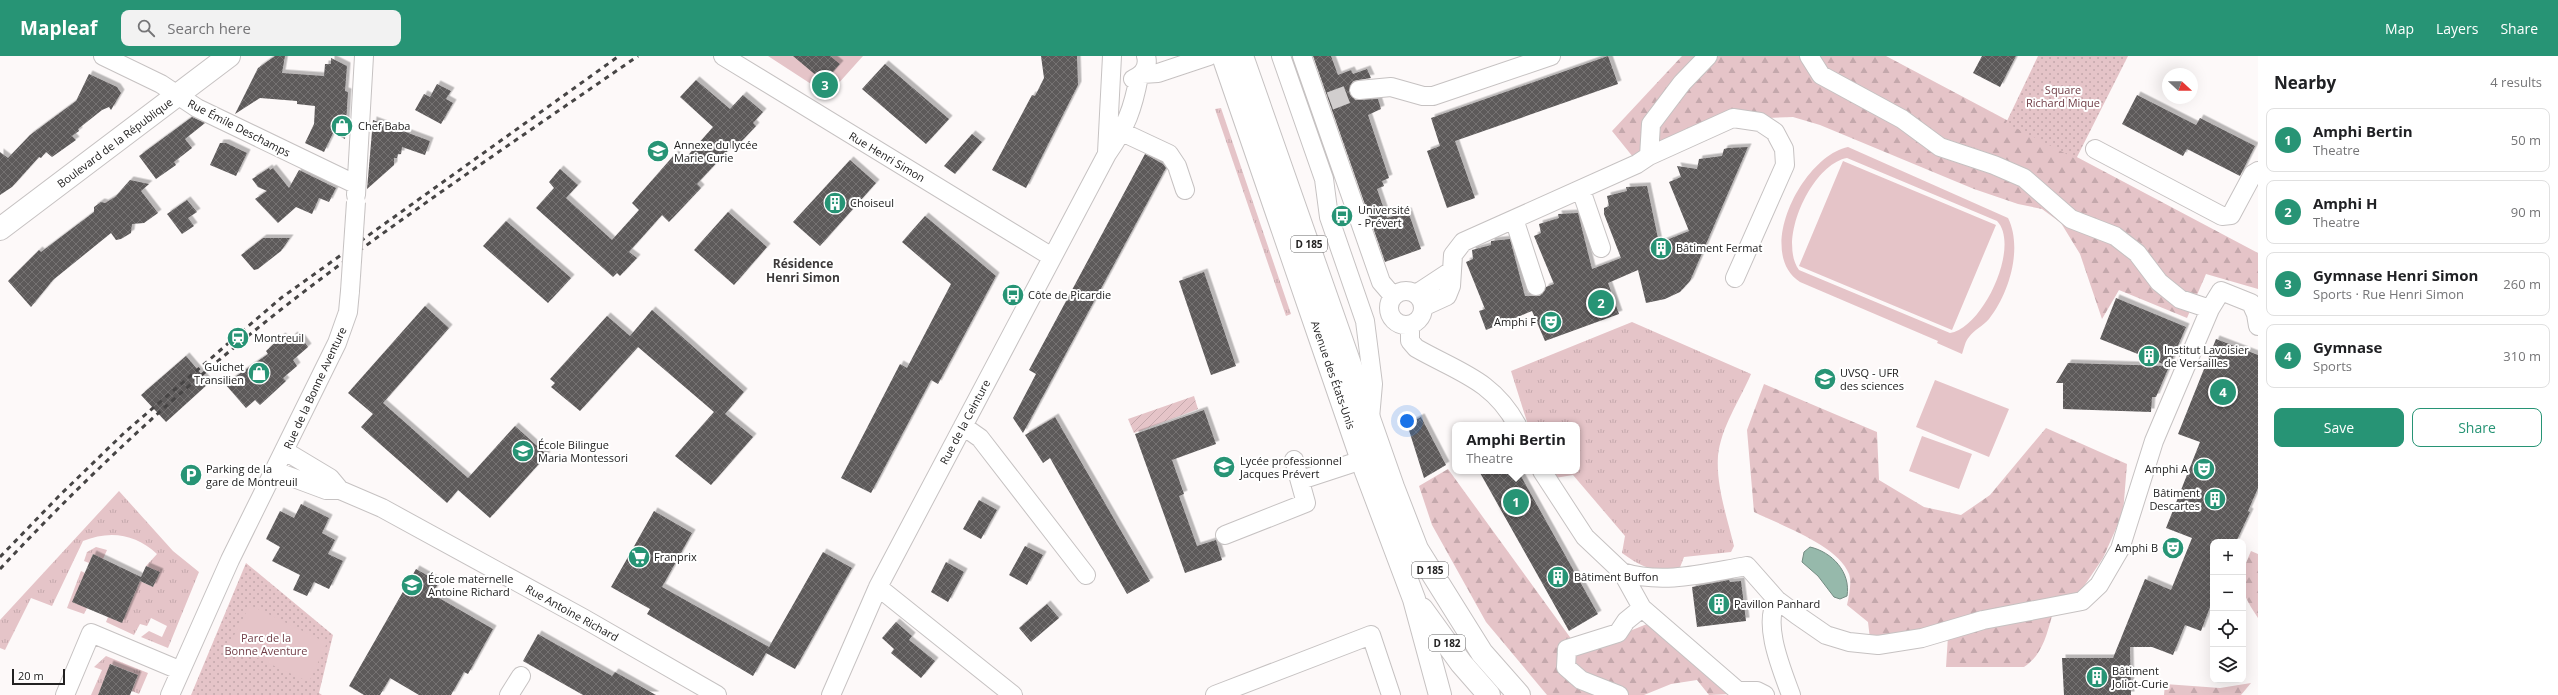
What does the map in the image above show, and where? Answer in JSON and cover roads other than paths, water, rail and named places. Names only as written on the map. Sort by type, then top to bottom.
[{"type":"main road","name":"Boulevard de la République","points":[[0,229],[229,56]]},
{"type":"main road","name":"Avenue des États-Unis","points":[[1223,56],[1240,68],[1417,549],[1482,653],[1519,695]]},
{"type":"main road","name":"Avenue des États-Unis","points":[[1240,68],[1362,460],[1414,599],[1440,695]]},
{"type":"main road","name":"D 182","points":[[1414,599],[1483,692]]},
{"type":"main road","points":[[1482,653],[1483,692]]},
{"type":"street","name":"Rue Émile Deschamps","points":[[103,56],[161,84],[197,108],[356,184]]},
{"type":"street","name":"Rue de la Bonne Aventure","points":[[170,695],[179,670],[344,327],[350,291],[364,56]]},
{"type":"street","name":"Rue Henri Simon","points":[[723,56],[1052,257]]},
{"type":"street","name":"Rue de la Ceinture","points":[[831,695],[878,587],[1107,154],[1122,132],[1134,105],[1141,75],[1146,67],[1146,56]]},
{"type":"street","points":[[1168,56],[1190,63]]},
{"type":"street","points":[[1141,75],[1158,73],[1209,56]]},
{"type":"street","name":"Avenue des États-Unis","points":[[1281,56],[1324,179],[1329,217],[1365,321],[1373,384],[1370,418]]},
{"type":"street","points":[[1302,56],[1325,103],[1342,173],[1381,282],[1393,296]]},
{"type":"street","points":[[1359,90],[1391,87],[1423,96],[1433,96],[1551,56]]},
{"type":"street","points":[[1649,156],[1651,124],[1682,83],[1708,56]]},
{"type":"street","points":[[1810,56],[1822,75],[1902,119],[1940,146],[1994,165],[2024,178],[2071,219],[2115,236],[2137,253],[2159,282],[2180,299],[2210,309]]},
{"type":"street","name":"Rue de la Ceinture","points":[[1107,154],[1112,62]]},
{"type":"street","name":"Rue de la Ceinture","points":[[1112,62],[1121,78],[1127,79],[1141,75]]},
{"type":"street","points":[[1420,300],[1420,318],[1410,325],[1402,325],[1391,316],[1389,310],[1393,296],[1404,291],[1420,300],[1446,296],[1451,286],[1453,255],[1463,242],[1581,190],[1637,164],[1649,156],[1733,118],[1760,122],[1775,132],[1784,149],[1785,165],[1734,278]]},
{"type":"street","points":[[1122,132],[1169,154],[1177,166],[1185,190]]},
{"type":"street","points":[[2095,149],[2222,216],[2231,215],[2253,174],[2258,171]]},
{"type":"street","points":[[1324,179],[1342,173]]},
{"type":"street","points":[[1581,190],[1601,248]]},
{"type":"street","points":[[1514,219],[1536,286]]},
{"type":"street","points":[[1622,572],[1639,577],[1672,579],[1747,566],[1777,600],[1826,635],[1849,642],[1878,645],[1922,638],[1983,620],[2082,601],[2099,585],[2120,549],[2154,441],[2210,309],[2221,291],[2252,303],[2258,326]]},
{"type":"street","points":[[1410,325],[1410,341],[1416,348],[1490,388],[1509,410],[1515,422]]},
{"type":"street","points":[[963,426],[980,438],[1086,575]]},
{"type":"street","name":"Rue Antoine Richard","points":[[285,451],[330,478],[340,490]]},
{"type":"street","points":[[1225,535],[1306,503],[1294,460]]},
{"type":"street","points":[[1300,480],[1362,460]]},
{"type":"street","name":"Rue Antoine Richard","points":[[275,471],[326,490],[340,490],[382,508],[583,618],[717,695]]},
{"type":"street","points":[[1544,474],[1585,537],[1622,572],[1642,608],[1739,693],[1757,691],[1765,695]]},
{"type":"street","points":[[878,587],[1013,695]]},
{"type":"street","points":[[1777,600],[1772,607],[1771,620],[1777,652],[1791,695]]},
{"type":"street","points":[[1619,695],[1581,680],[1566,667],[1567,649],[1618,633],[1626,621],[1642,608]]},
{"type":"street","points":[[65,695],[91,633],[179,670]]},
{"type":"street","points":[[1216,695],[1371,635],[1390,695]]},
{"type":"street","points":[[509,695],[522,676]]},
{"type":"tunnel","points":[[1330,101],[1359,90]]},
{"type":"railway","points":[[0,557],[59,496],[124,433],[281,298],[619,56]]},
{"type":"railway","points":[[0,569],[75,492],[153,418],[193,382],[276,314],[397,223],[638,56]]},
{"type":"place","name":"Gymnase Henri Simon","points":[[825,85]]},
{"type":"place","name":"Chef Baba","points":[[342,126]]},
{"type":"place","name":"Annexe du lycée Marie Curie","points":[[658,151]]},
{"type":"place","name":"Choiseul","points":[[835,203]]},
{"type":"place","name":"Université - Prévert","points":[[1342,216]]},
{"type":"place","name":"Bâtiment Fermat","points":[[1661,248]]},
{"type":"place","name":"Côte de Picardie","points":[[1013,295]]},
{"type":"place","name":"Amphi H","points":[[1601,303]]},
{"type":"place","name":"Amphi F","points":[[1551,322]]},
{"type":"place","name":"Montreuil","points":[[238,338]]},
{"type":"place","name":"Institut Lavoisier de Versailles","points":[[2149,356]]},
{"type":"place","name":"Guichet Transilien","points":[[259,373]]},
{"type":"place","name":"UVSQ - UFR des sciences","points":[[1825,379]]},
{"type":"place","name":"Gymnase","points":[[2223,392]]},
{"type":"place","name":"École Bilingue Maria Montessori","points":[[523,451]]},
{"type":"place","name":"Lycée professionnel Jacques Prévert","points":[[1224,467]]},
{"type":"place","name":"Amphi A","points":[[2204,469]]},
{"type":"place","name":"Parking de la gare de Montreuil","points":[[191,475]]},
{"type":"place","name":"Bâtiment Descartes","points":[[2215,499]]},
{"type":"place","name":"Amphi Bertin","points":[[1516,502]]},
{"type":"place","name":"Amphi B","points":[[2173,548]]},
{"type":"place","name":"Franprix","points":[[639,557]]},
{"type":"place","name":"Bâtiment Buffon","points":[[1558,577]]},
{"type":"place","name":"École maternelle Antoine Richard","points":[[412,585]]},
{"type":"place","name":"Pavillon Panhard","points":[[1719,604]]},
{"type":"place","name":"Bâtiment Joliot-Curie","points":[[2097,677]]},
{"type":"district","name":"Résidence Henri Simon","points":[[803,271]]},
{"type":"park label","name":"Square Richard Mique","points":[[2063,96]]},
{"type":"park label","name":"Parc de la Bonne Aventure","points":[[266,644]]}]
